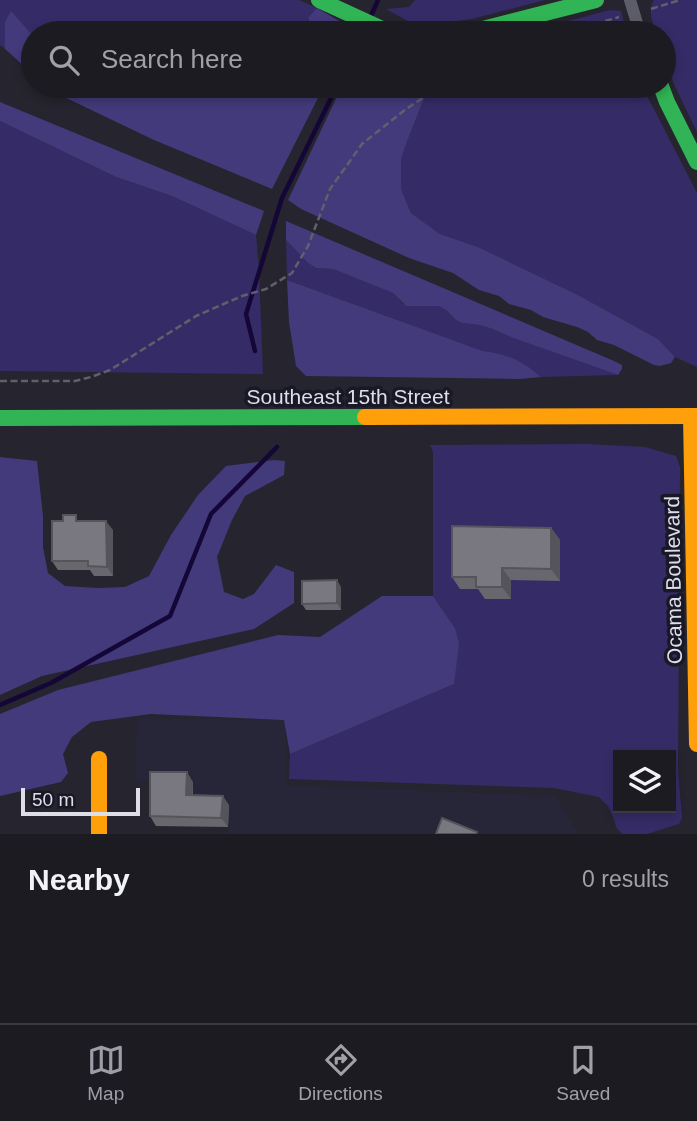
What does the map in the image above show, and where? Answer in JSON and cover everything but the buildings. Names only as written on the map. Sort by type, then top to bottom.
[{"type":"street","points":[[319,0],[365,21]]},
{"type":"street","points":[[514,21],[596,0]]},
{"type":"street","points":[[630,0],[636,21]]},
{"type":"street","points":[[666,98],[697,162]]},
{"type":"street","name":"Southeast 15th Street","points":[[0,418],[694,416]]},
{"type":"street","name":"Ocama Boulevard","points":[[694,416],[697,744]]},
{"type":"street","points":[[99,759],[99,834]]},
{"type":"path","points":[[651,9],[680,0]]},
{"type":"path","points":[[608,21],[619,18]]},
{"type":"path","points":[[0,381],[75,381],[110,370],[197,316],[242,296],[266,289],[292,273],[308,246],[330,189],[362,144],[423,98]]},
{"type":"shaded area","points":[[0,0],[299,0],[317,8],[309,21],[21,21],[21,26],[5,22],[5,49],[0,45]]},
{"type":"shaded area","points":[[415,0],[545,0],[456,21],[408,21],[386,9],[409,7]]},
{"type":"shaded area","points":[[654,0],[697,0],[697,132],[676,88],[676,21],[652,21]]},
{"type":"shaded area","points":[[317,8],[339,21],[309,21],[308,18]]},
{"type":"shaded area","points":[[610,10],[621,11],[624,21],[568,21]]},
{"type":"shaded area","points":[[11,11],[21,22],[21,63],[5,49],[5,22]]},
{"type":"shaded area","points":[[66,98],[318,98],[272,189],[154,140]]},
{"type":"shaded area","points":[[336,98],[424,98],[401,159],[401,189],[411,213],[440,234],[478,247],[578,295],[658,339],[675,357],[671,363],[654,365],[614,345],[597,340],[577,327],[509,304],[499,296],[479,290],[453,273],[409,258],[301,209],[288,200]]},
{"type":"shaded area","points":[[424,98],[648,98],[697,193],[697,367],[675,357],[658,339],[578,295],[478,247],[440,234],[411,213],[401,189],[401,159]]},
{"type":"shaded area","points":[[0,102],[264,211],[256,235],[172,196],[116,177],[0,121]]},
{"type":"shaded area","points":[[0,121],[116,177],[172,196],[256,235],[263,374],[0,371]]},
{"type":"shaded area","points":[[286,221],[614,361],[622,365],[622,369],[618,375],[493,329],[462,323],[439,306],[406,306],[393,293],[333,269],[316,268],[286,240]]},
{"type":"shaded area","points":[[286,240],[316,268],[333,269],[393,293],[403,304],[439,306],[462,323],[493,329],[618,375],[541,377],[507,357],[483,351],[287,280]]},
{"type":"shaded area","points":[[287,280],[483,351],[508,356],[541,377],[306,376],[296,366],[289,322]]},
{"type":"shaded area","points":[[587,444],[645,447],[676,456],[680,467],[678,771],[682,818],[679,824],[647,834],[622,834],[616,827],[608,806],[599,797],[554,788],[289,779],[290,754],[454,684],[455,628],[433,596],[433,452],[430,445]]},
{"type":"shaded area","points":[[0,457],[37,461],[43,516],[43,547],[48,573],[65,586],[98,588],[125,587],[149,576],[171,535],[198,495],[226,466],[285,461],[284,475],[245,496],[217,557],[224,592],[243,599],[254,594],[276,565],[294,572],[294,603],[254,629],[42,676],[0,695]]},
{"type":"shaded area","points":[[382,596],[433,596],[455,628],[459,644],[454,684],[290,754],[284,720],[151,714],[91,722],[72,737],[63,754],[68,773],[61,782],[0,796],[0,714],[58,690],[278,635],[320,637]]},
{"type":"shaded area","points":[[137,718],[285,720],[285,785],[555,796],[579,834],[228,834],[229,806],[192,805],[193,782],[135,781]]},
{"type":"waterway","points":[[370,18],[378,0]]},
{"type":"waterway","points":[[255,351],[246,314],[282,198],[331,98]]},
{"type":"waterway","points":[[0,705],[51,683],[170,616],[211,514],[277,447]]},
{"type":"traffic: fast","points":[[319,0],[365,21]]},
{"type":"traffic: fast","points":[[514,21],[596,0]]},
{"type":"traffic: fast","points":[[666,98],[697,162]]},
{"type":"traffic: fast","points":[[0,418],[365,417]]},
{"type":"traffic: slow","points":[[691,416],[697,744]]},
{"type":"traffic: slow","points":[[365,417],[697,416]]},
{"type":"traffic: slow","points":[[99,759],[99,834]]}]
